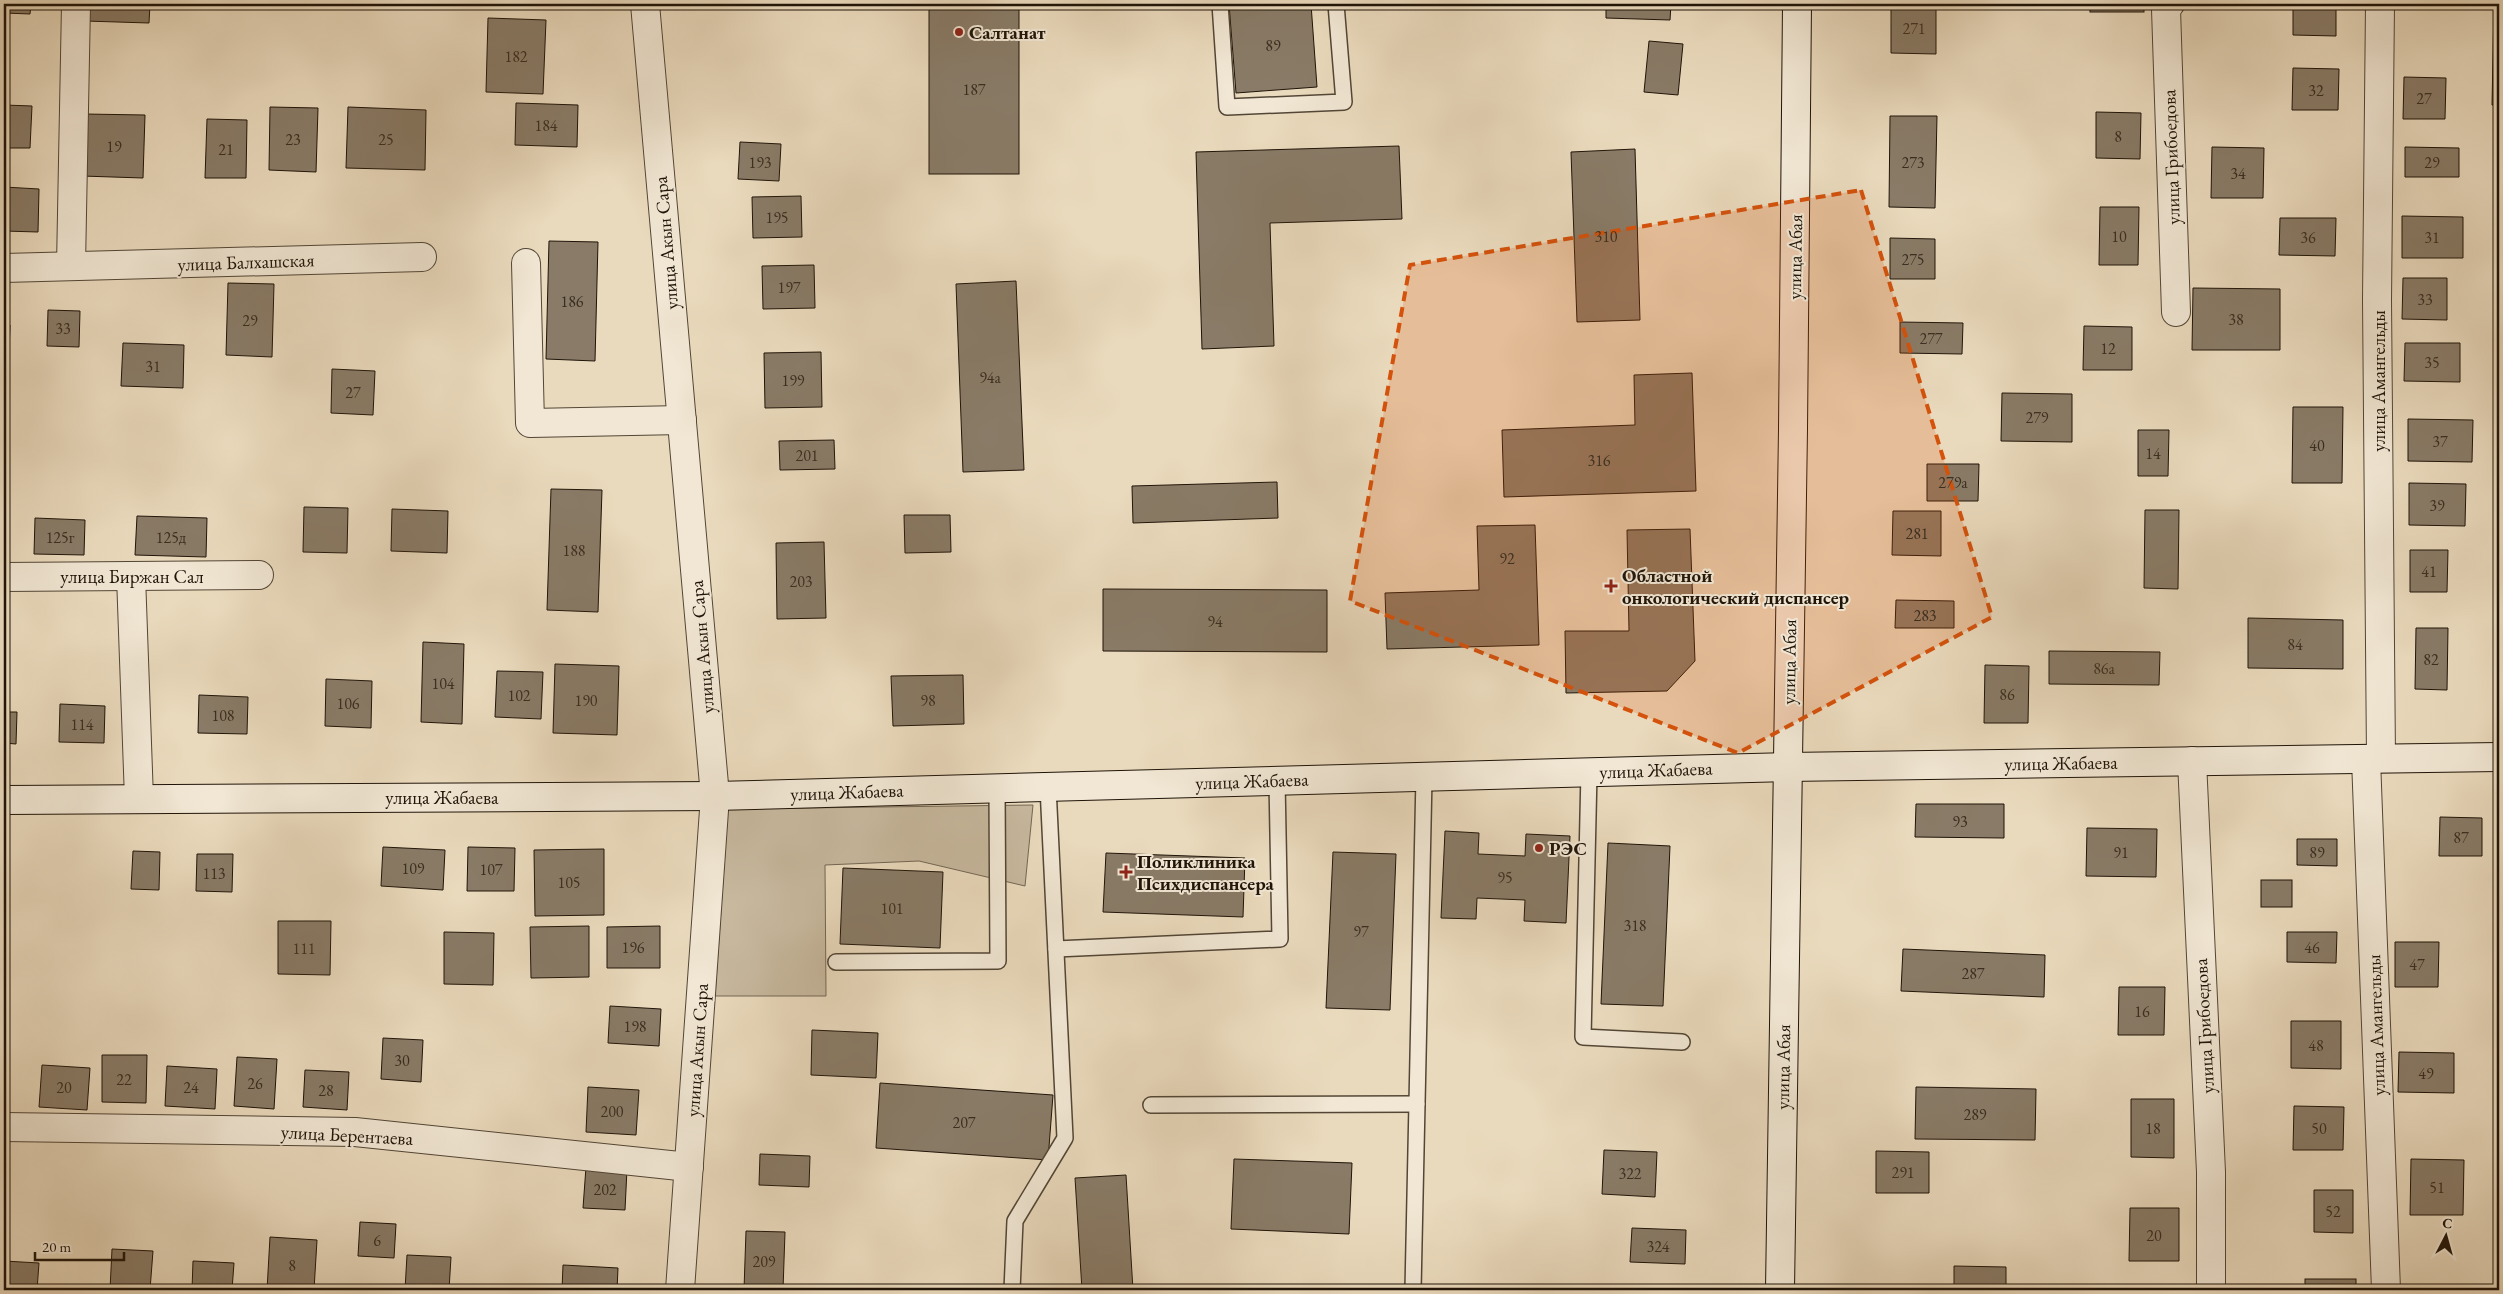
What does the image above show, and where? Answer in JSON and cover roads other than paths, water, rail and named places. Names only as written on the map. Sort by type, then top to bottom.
[{"type":"street","points":[[71,266],[76,4]]},
{"type":"street","name":"улица Акын Сара","points":[[645,4],[715,796],[680,1290]]},
{"type":"street","name":"улица Абая","points":[[1780,1290],[1797,4]]},
{"type":"street","name":"улица Грибоедова","points":[[2170,4],[2166,9],[2176,312]]},
{"type":"street","name":"улица Амангельды","points":[[2380,4],[2373,759],[2386,1290]]},
{"type":"street","name":"улица Балхашская","points":[[4,268],[422,257]]},
{"type":"street","points":[[526,263],[530,423],[682,420]]},
{"type":"street","name":"улица Биржан Сал","points":[[4,577],[259,575]]},
{"type":"street","points":[[132,576],[139,799]]},
{"type":"street","name":"улица Жабаева","points":[[4,800],[715,796],[1787,767],[2499,757]]},
{"type":"street","name":"улица Грибоедова","points":[[2192,761],[2211,1172],[2211,1290]]},
{"type":"street","name":"улица Берентаева","points":[[4,1128],[355,1132],[689,1167]]},
{"type":"lane","points":[[1220,4],[1227,108],[1344,102],[1336,4]]},
{"type":"lane","points":[[1589,772],[1583,1037],[1682,1042]]},
{"type":"lane","points":[[1413,1290],[1424,777]]},
{"type":"lane","points":[[1056,949],[1280,939],[1277,781]]},
{"type":"lane","points":[[1012,1290],[1015,1221],[1065,1138],[1048,787]]},
{"type":"lane","points":[[836,962],[998,961],[998,788]]},
{"type":"lane","points":[[1151,1105],[1417,1104]]},
{"type":"place","name":"Салтанат","points":[[959,32]]},
{"type":"place","name":"Областной онкологический диспансер","points":[[1611,586]]},
{"type":"place","name":"РЭС","points":[[1539,848]]},
{"type":"place","name":"Поликлиника Психдиспансера","points":[[1126,872]]}]
